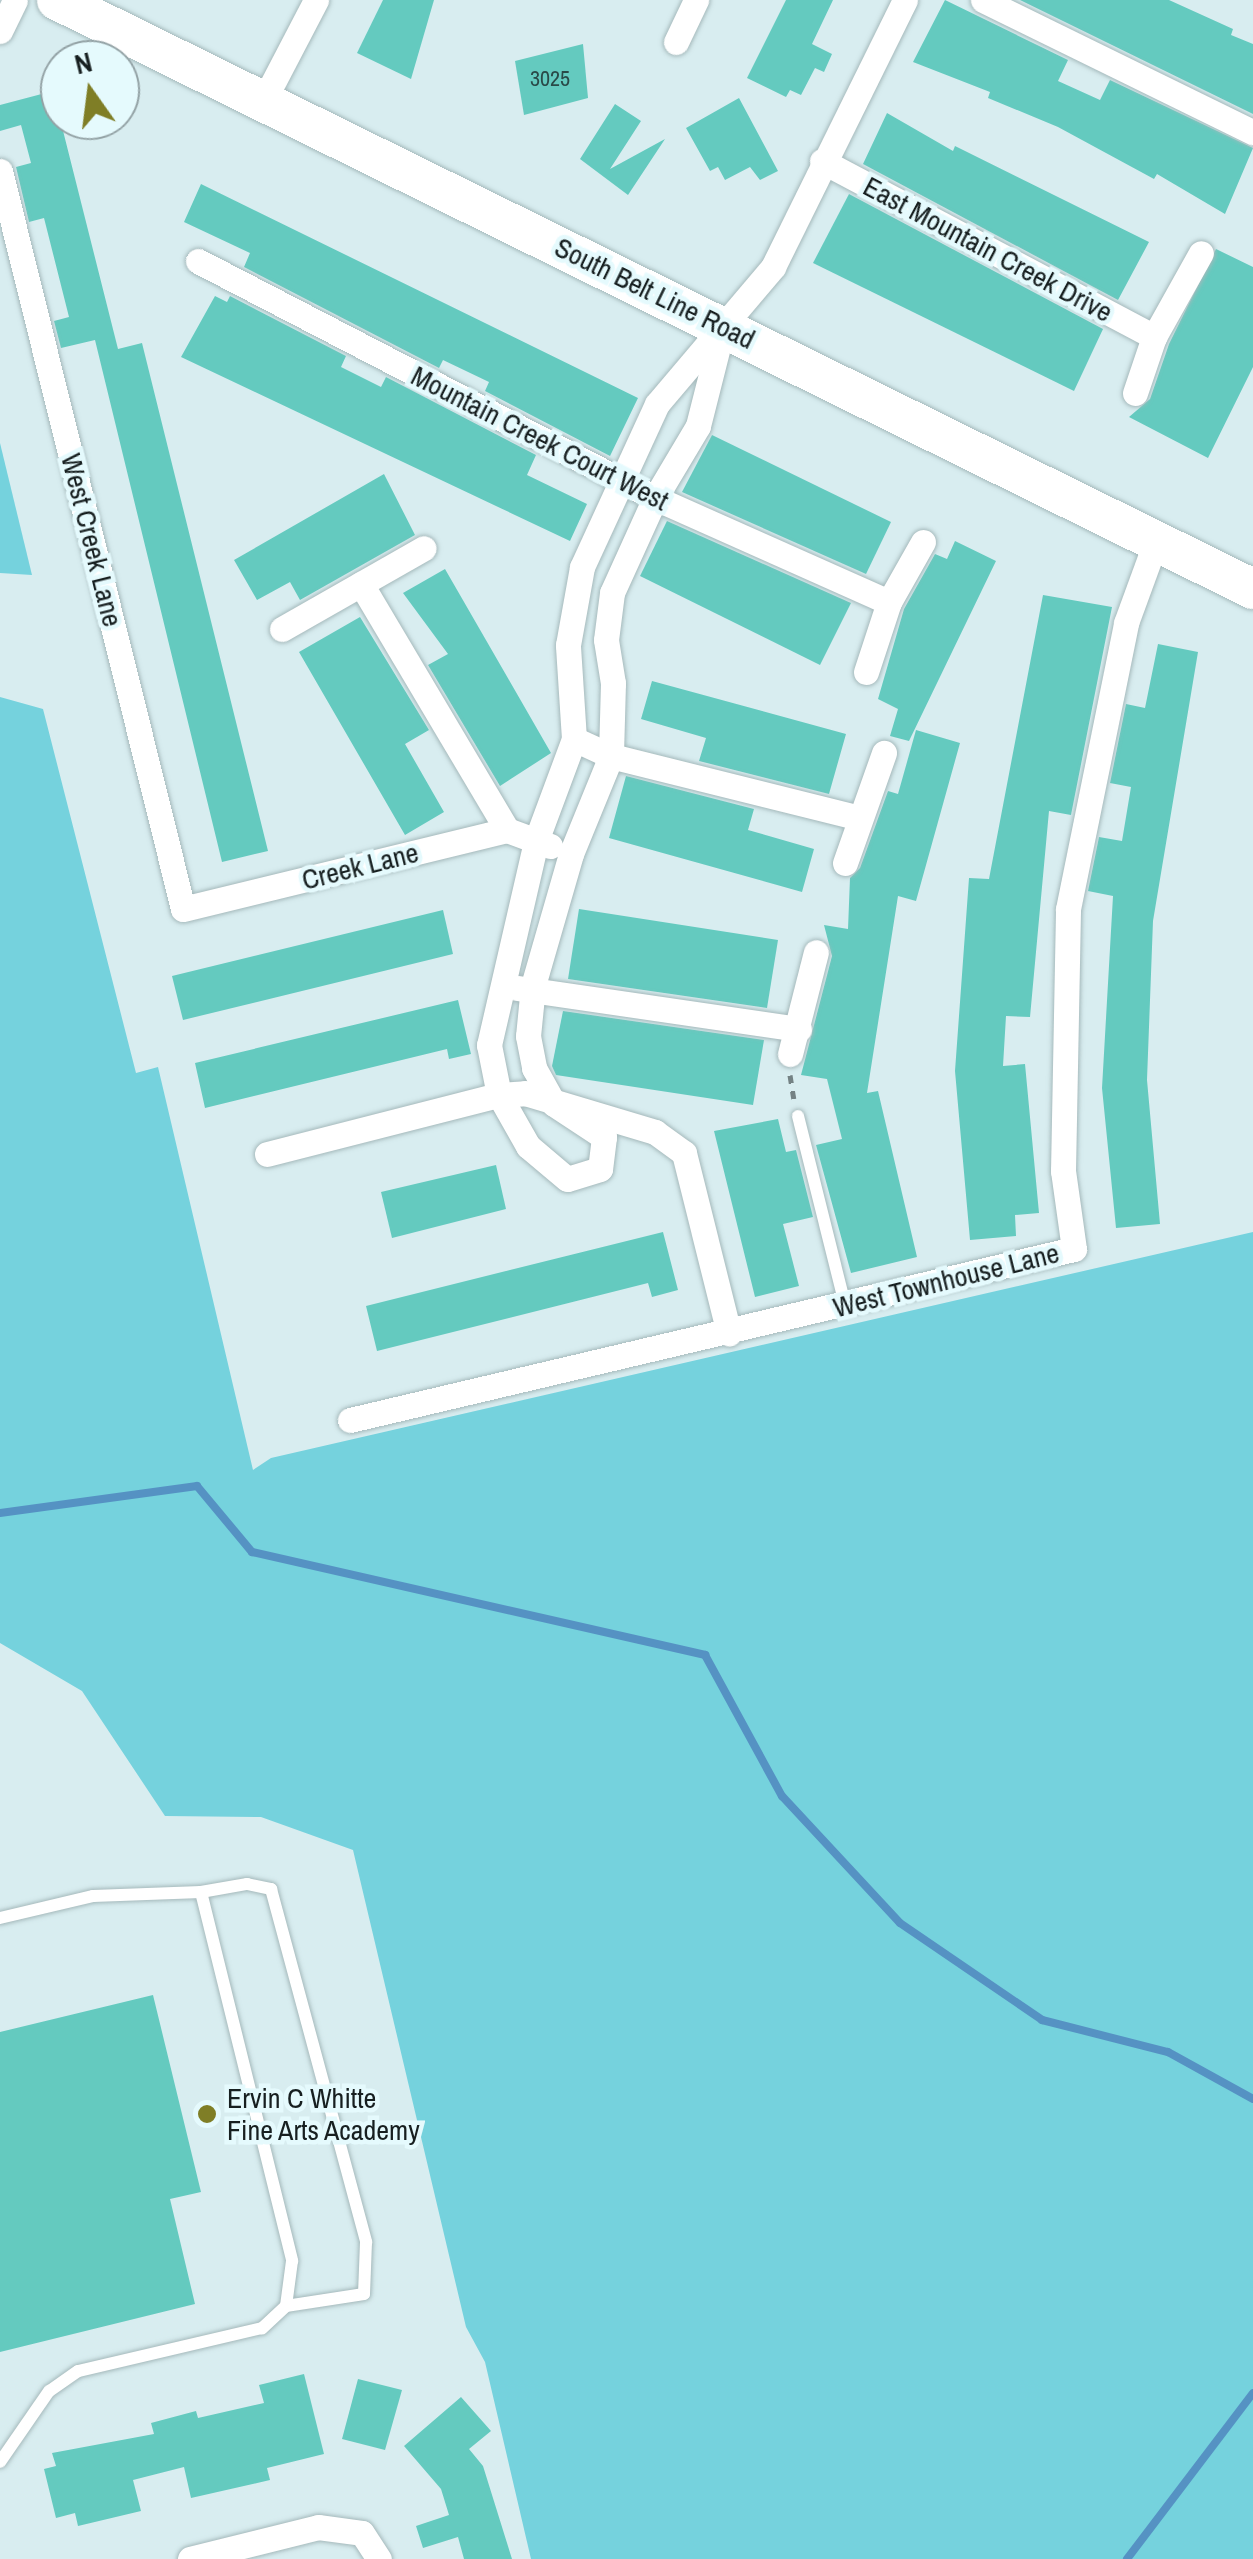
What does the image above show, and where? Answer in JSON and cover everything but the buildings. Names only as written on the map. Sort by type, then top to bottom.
[{"type":"main road","name":"South Belt Line Road","points":[[57,0],[1253,589]]},
{"type":"street","points":[[0,31],[15,0]]},
{"type":"street","points":[[264,100],[316,0]]},
{"type":"street","points":[[676,42],[696,0]]},
{"type":"street","points":[[723,326],[698,426],[655,498],[612,593],[606,640],[613,683],[611,756],[571,854],[533,986],[528,1036],[534,1068],[554,1104],[604,1137],[600,1170],[567,1180],[528,1146],[499,1095],[489,1044],[496,990],[536,841],[574,740],[572,606],[620,480],[657,404],[723,326],[773,267],[822,161],[905,0]]},
{"type":"street","points":[[983,0],[1253,132]]},
{"type":"street","name":"East Mountain Creek Drive","points":[[822,161],[1154,337]]},
{"type":"street","name":"West Creek Lane","points":[[0,171],[184,910]]},
{"type":"street","points":[[1135,392],[1154,337],[1202,253]]},
{"type":"street","name":"Mountain Creek Court West","points":[[198,260],[655,498],[889,602]]},
{"type":"street","name":"West Townhouse Lane","points":[[350,1420],[1074,1249],[1063,1170],[1068,909],[1126,623],[1156,541]]},
{"type":"street","points":[[866,672],[889,602],[923,542]]},
{"type":"street","points":[[282,629],[424,548]]},
{"type":"street","points":[[361,584],[507,830],[571,854]]},
{"type":"street","points":[[574,740],[611,756],[859,818]]},
{"type":"street","points":[[845,863],[884,753]]},
{"type":"street","name":"Creek Lane","points":[[184,910],[507,830]]},
{"type":"street","points":[[790,1054],[816,952]]},
{"type":"street","points":[[496,990],[533,986],[799,1029]]},
{"type":"street","points":[[267,1154],[499,1095],[525,1094],[656,1132],[684,1152],[728,1333]]},
{"type":"street","points":[[190,2559],[318,2526],[362,2532],[379,2559]]},
{"type":"lane","points":[[798,1116],[845,1306]]},
{"type":"lane","points":[[0,1918],[93,1896],[202,1892],[247,1884],[271,1889],[366,2242],[364,2294],[286,2306],[262,2328],[78,2371],[49,2391],[0,2462]]},
{"type":"lane","points":[[202,1892],[292,2261],[286,2306]]},
{"type":"path","points":[[790,1054],[798,1116]]},
{"type":"shaded area","points":[[0,443],[32,575],[0,573]]},
{"type":"shaded area","points":[[0,697],[43,709],[136,1073],[158,1067],[253,1470],[271,1458],[1253,1232],[1253,2559],[531,2559],[485,2362],[466,2327],[353,1850],[261,1817],[165,1816],[82,1691],[0,1643]]},
{"type":"waterway","points":[[0,1513],[197,1486],[252,1552],[705,1655],[782,1796],[900,1923],[1042,2020],[1168,2052],[1253,2099]]},
{"type":"waterway","points":[[1127,2559],[1253,2393]]},
{"type":"place","name":"Ervin C Whitte Fine Arts Academy","points":[[207,2114]]}]
